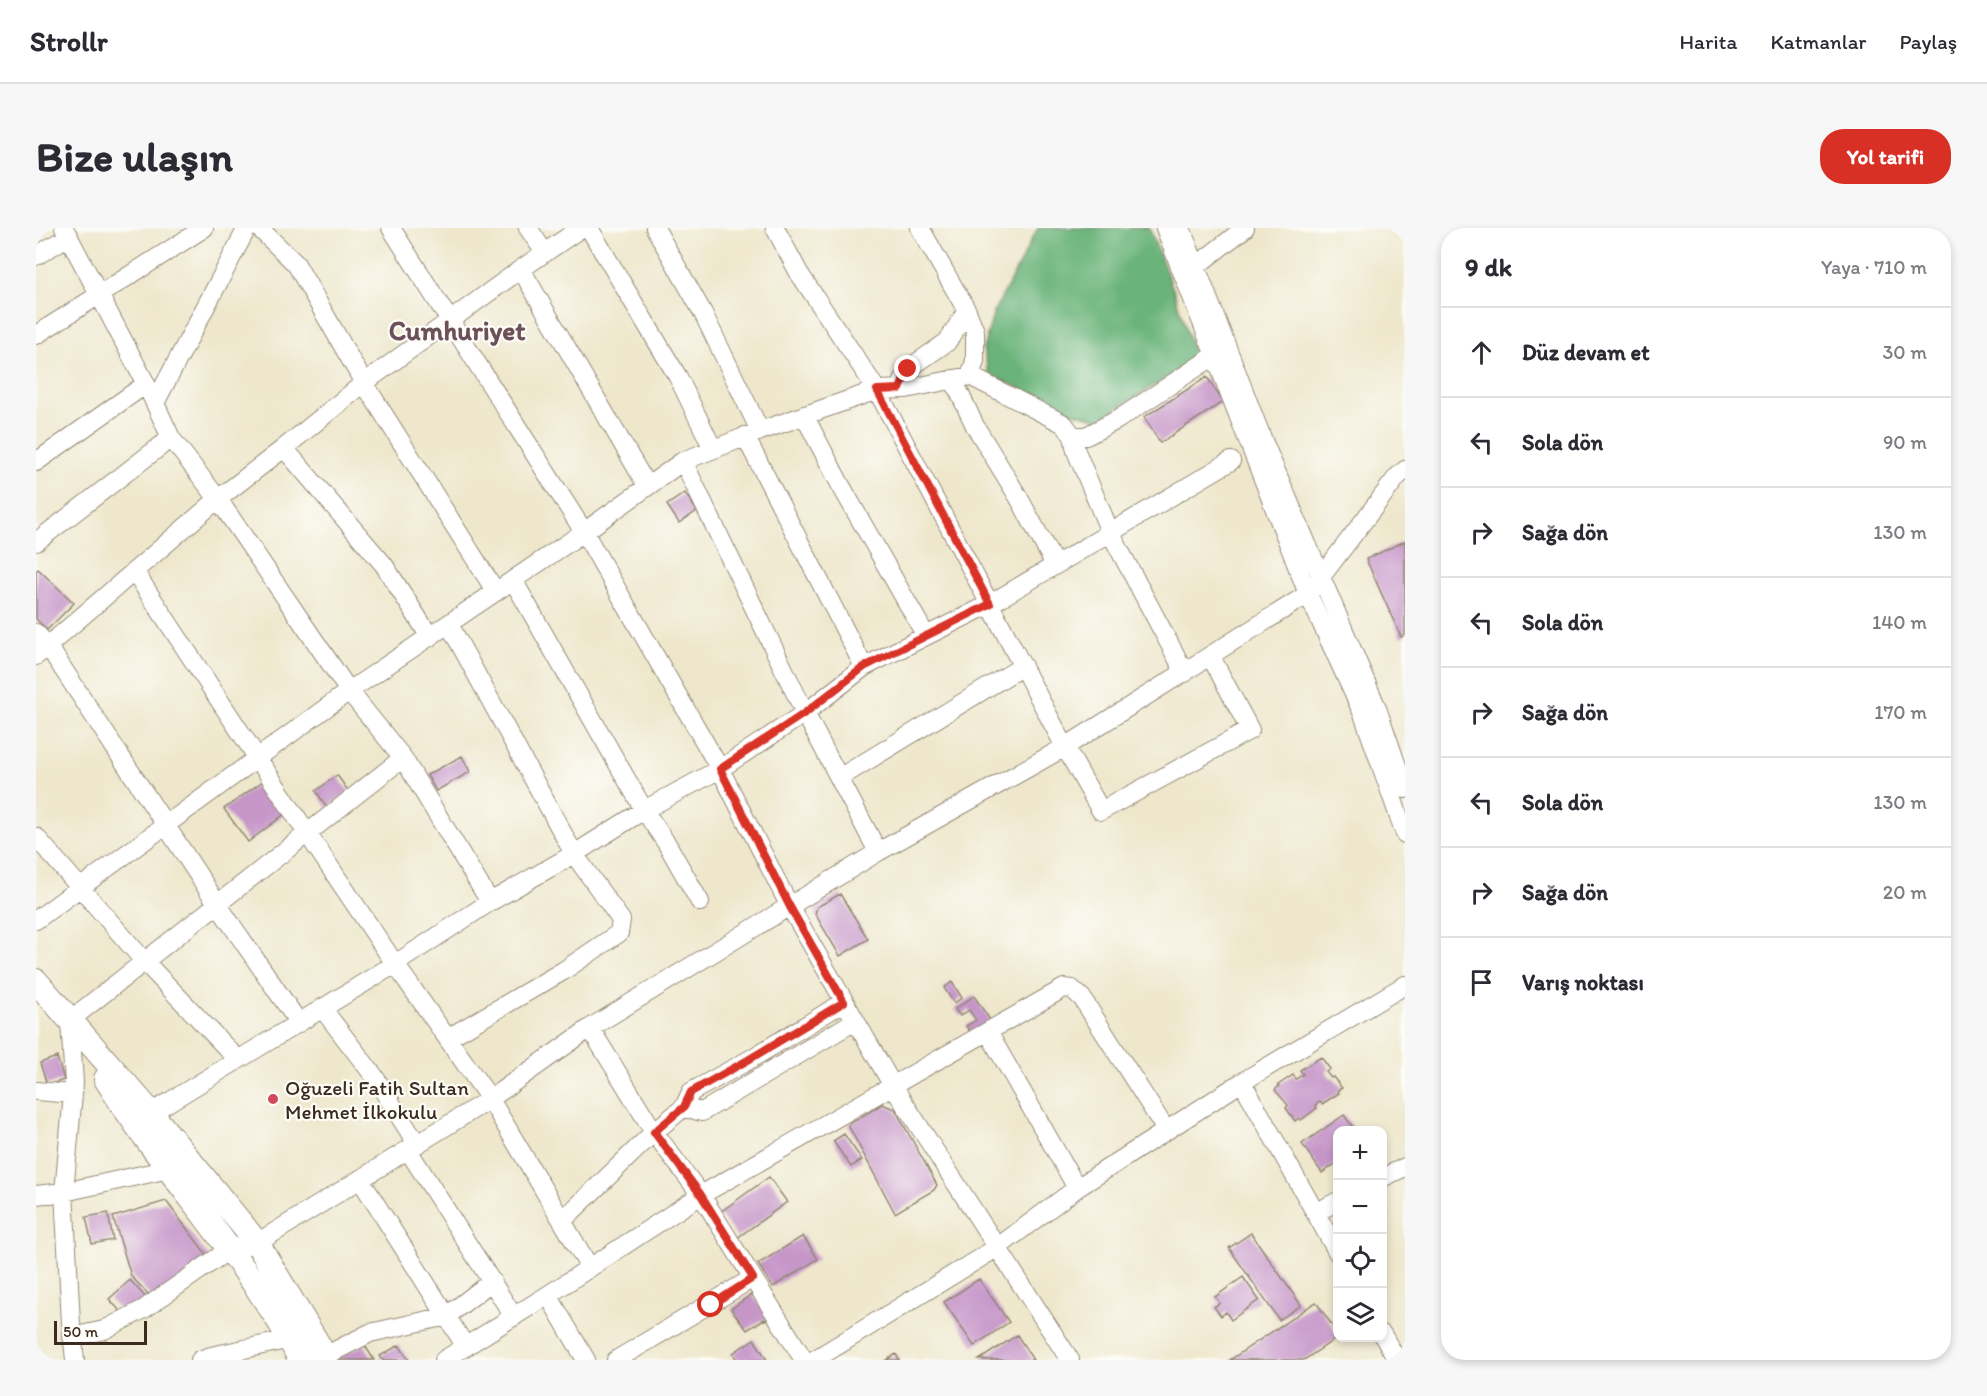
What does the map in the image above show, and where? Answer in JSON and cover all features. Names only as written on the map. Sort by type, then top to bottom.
[{"type":"main road","points":[[36,981],[151,1113],[256,1243],[310,1354]]},
{"type":"main road","points":[[70,1020],[128,1115],[310,1354]]},
{"type":"street","points":[[36,335],[204,228]]},
{"type":"street","points":[[155,403],[247,228]]},
{"type":"street","points":[[258,228],[296,264],[364,383],[496,592]]},
{"type":"street","points":[[391,228],[452,320],[584,532],[720,769],[790,907],[893,1086],[1070,1360]]},
{"type":"street","points":[[528,228],[545,253]]},
{"type":"street","points":[[298,1023],[167,825],[40,645],[364,383],[581,228]]},
{"type":"street","points":[[589,228],[678,377],[713,449]]},
{"type":"street","points":[[655,228],[703,314],[753,433],[864,667]]},
{"type":"street","points":[[775,228],[799,273],[877,390],[1101,811],[1250,730],[1211,657]]},
{"type":"street","points":[[920,228],[967,311],[975,331],[975,361],[962,378]]},
{"type":"street","points":[[1165,228],[1308,594],[1363,714],[1405,834]]},
{"type":"street","points":[[1181,228],[1264,443],[1377,708],[1405,789]]},
{"type":"street","points":[[1195,267],[1245,228]]},
{"type":"street","points":[[36,256],[67,232],[146,384],[171,438],[218,499],[349,692],[403,758],[490,902]]},
{"type":"street","points":[[521,269],[648,486]]},
{"type":"street","points":[[900,389],[908,369],[947,342],[967,311]]},
{"type":"street","points":[[1074,436],[1086,436],[1118,420],[1214,356]]},
{"type":"street","points":[[962,378],[975,426],[1019,498],[1055,565]]},
{"type":"street","points":[[36,920],[349,692],[584,532],[683,461],[753,433],[877,390],[900,389],[962,378],[1064,424],[1074,436],[1076,451],[1110,532],[1185,673]]},
{"type":"street","points":[[36,462],[146,384]]},
{"type":"street","points":[[804,415],[840,484],[926,636]]},
{"type":"street","points":[[36,542],[171,438]]},
{"type":"street","points":[[284,448],[384,565],[430,637]]},
{"type":"street","points":[[683,461],[805,713],[878,852]]},
{"type":"street","points":[[151,1113],[395,964],[490,902],[574,854],[644,810],[720,769],[805,713],[864,667],[990,604],[1231,461]]},
{"type":"street","points":[[72,1338],[104,1330],[144,1309],[230,1249],[256,1243],[490,1099],[590,1028],[878,852],[1065,747],[1308,594],[1397,477],[1405,470]]},
{"type":"street","points":[[134,571],[395,964],[490,1099],[590,1268]]},
{"type":"street","points":[[513,580],[644,810],[667,844],[700,902]]},
{"type":"street","points":[[448,1038],[562,971],[619,933],[621,920],[574,854],[449,624]]},
{"type":"street","points":[[839,778],[1023,666]]},
{"type":"street","points":[[75,1360],[64,1192],[73,1094],[70,1020],[403,758]]},
{"type":"street","points":[[36,837],[146,962],[238,1060]]},
{"type":"street","points":[[814,1360],[998,1247],[1077,1188],[1166,1130],[1405,985]]},
{"type":"street","points":[[444,1360],[701,1195],[1064,988],[1072,989],[1082,998],[1166,1130]]},
{"type":"street","points":[[562,1221],[654,1132],[684,1107],[691,1092],[844,1002]]},
{"type":"street","points":[[322,1008],[374,1076],[412,1147],[514,1317]]},
{"type":"street","points":[[684,1107],[702,1112],[855,1021]]},
{"type":"street","points":[[590,1028],[654,1132],[701,1195],[804,1360]]},
{"type":"street","points":[[988,1032],[1077,1188]]},
{"type":"street","points":[[1242,1082],[1333,1244]]},
{"type":"street","points":[[36,1091],[73,1094]]},
{"type":"street","points":[[1387,1176],[1405,1167]]},
{"type":"street","points":[[36,1195],[64,1192],[169,1169]]},
{"type":"street","points":[[360,1179],[466,1347]]},
{"type":"street","points":[[1315,1213],[1333,1204]]},
{"type":"street","points":[[616,1360],[753,1278]]},
{"type":"street","points":[[200,1360],[211,1356],[310,1354],[370,1333],[447,1316],[492,1281]]},
{"type":"street","points":[[548,1295],[586,1360]]},
{"type":"street","points":[[1387,1341],[1397,1360]]},
{"type":"green space","points":[[1038,228],[1149,228],[1173,289],[1196,360],[1099,419],[1069,411],[989,374],[983,349],[994,312]]},
{"type":"building","points":[[1207,377],[1223,402],[1160,443],[1144,417]]},
{"type":"building","points":[[685,493],[697,511],[679,523],[667,505]]},
{"type":"building","points":[[1405,541],[1405,635],[1401,637],[1366,559]]},
{"type":"building","points":[[38,569],[74,603],[47,630],[36,619],[36,571]]},
{"type":"building","points":[[462,756],[470,772],[436,791],[427,775]]},
{"type":"building","points":[[337,775],[349,792],[327,808],[316,791]]},
{"type":"building","points":[[263,781],[286,813],[248,842],[224,809]]},
{"type":"building","points":[[840,894],[868,939],[840,956],[815,914],[817,907]]},
{"type":"building","points":[[952,982],[962,998],[954,1003],[944,988]]},
{"type":"building","points":[[974,996],[990,1020],[971,1033],[966,1026],[976,1020],[969,1010],[960,1016],[955,1009]]},
{"type":"building","points":[[57,1057],[64,1080],[47,1085],[40,1063]]},
{"type":"building","points":[[1321,1057],[1330,1069],[1326,1072],[1342,1088],[1337,1091],[1339,1093],[1322,1104],[1320,1102],[1315,1105],[1317,1108],[1301,1120],[1299,1118],[1295,1121],[1286,1108],[1288,1105],[1275,1090],[1278,1085],[1293,1075],[1296,1079],[1303,1074],[1300,1070]]},
{"type":"building","points":[[882,1104],[895,1109],[937,1185],[934,1190],[895,1213],[848,1125]]},
{"type":"building","points":[[1344,1115],[1352,1126],[1333,1126],[1333,1165],[1322,1173],[1302,1144]]},
{"type":"building","points":[[844,1134],[862,1160],[851,1167],[833,1141]]},
{"type":"building","points":[[769,1177],[787,1202],[737,1238],[719,1213]]},
{"type":"building","points":[[166,1201],[210,1259],[153,1299],[131,1276],[113,1217]]},
{"type":"building","points":[[108,1213],[113,1240],[92,1244],[86,1217]]},
{"type":"building","points":[[1251,1233],[1301,1305],[1279,1320],[1229,1248]]},
{"type":"building","points":[[803,1236],[818,1259],[773,1287],[758,1264]]},
{"type":"building","points":[[1243,1277],[1259,1300],[1231,1320],[1226,1312],[1221,1316],[1214,1307],[1220,1303],[1215,1297]]},
{"type":"building","points":[[979,1279],[1009,1322],[974,1346],[944,1302]]},
{"type":"building","points":[[130,1280],[149,1301],[124,1315],[109,1299]]},
{"type":"building","points":[[752,1294],[769,1318],[747,1330],[731,1309]]},
{"type":"building","points":[[1316,1302],[1333,1327],[1333,1340],[1304,1360],[1230,1360]]},
{"type":"building","points":[[1017,1335],[1033,1360],[979,1360]]},
{"type":"building","points":[[754,1339],[767,1360],[737,1360],[733,1353]]},
{"type":"building","points":[[364,1344],[374,1360],[340,1360],[338,1358]]},
{"type":"building","points":[[399,1345],[409,1360],[383,1360],[380,1356]]},
{"type":"building","points":[[896,1354],[899,1360],[886,1360]]},
{"type":"place","name":"Oğuzeli Fatih Sultan Mehmet İlkokulu","points":[[273,1099]]},
{"type":"district","name":"Cumhuriyet","points":[[457,330]]},
{"type":"route","points":[[711,1305],[753,1278],[701,1195],[654,1132],[684,1107],[691,1092],[844,1002],[790,907],[720,769],[805,713],[864,667],[990,604],[877,390],[900,389],[908,369]]}]
